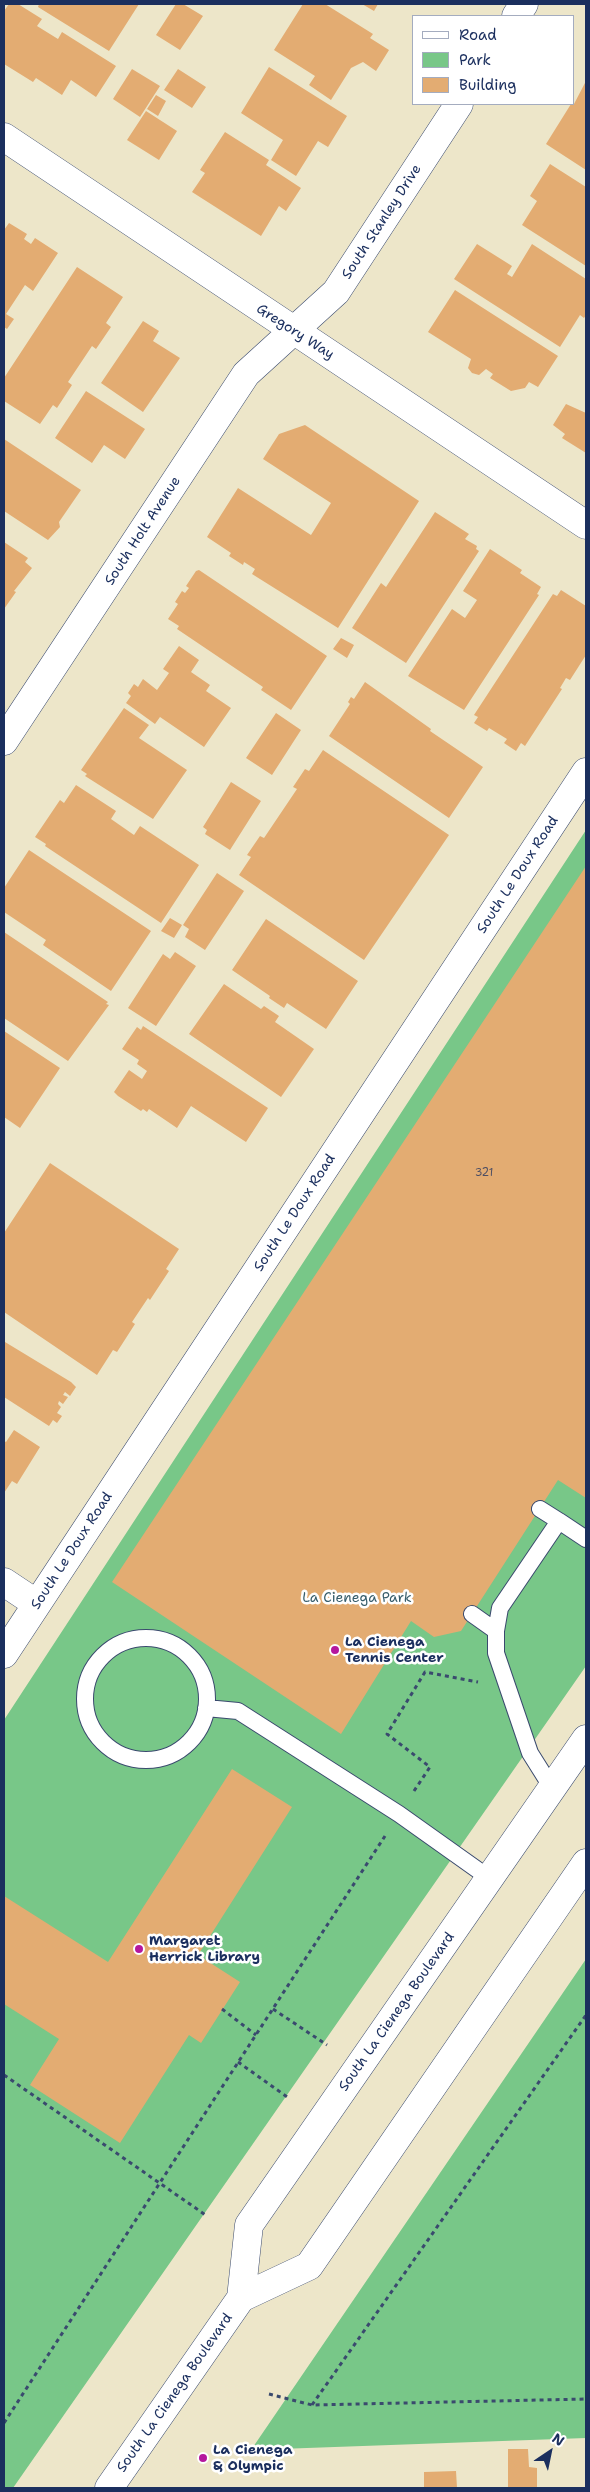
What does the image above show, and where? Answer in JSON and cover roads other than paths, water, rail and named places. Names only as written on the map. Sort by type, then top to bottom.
[{"type":"street","points":[[517,15],[524,4]]},
{"type":"street","name":"South Stanley Drive","points":[[294,331],[336,292],[458,105]]},
{"type":"street","name":"Gregory Way","points":[[4,137],[586,525]]},
{"type":"street","name":"South Holt Avenue","points":[[4,741],[246,374],[294,331]]},
{"type":"street","name":"South Le Doux Road","points":[[4,1654],[586,772]]},
{"type":"street","points":[[4,1582],[37,1604]]},
{"type":"street","name":"South La Cienega Boulevard","points":[[109,2488],[241,2298],[249,2225],[586,1739]]},
{"type":"street","points":[[241,2298],[309,2266],[586,1863]]},
{"type":"lane","points":[[540,1509],[586,1539]]},
{"type":"lane","points":[[552,1788],[530,1753],[496,1654],[496,1631],[500,1608],[559,1521]]},
{"type":"lane","points":[[472,1614],[496,1631]]},
{"type":"lane","points":[[139,1637],[159,1638],[178,1646],[194,1659],[204,1677],[208,1698],[206,1708],[205,1718],[195,1737],[179,1751],[160,1759],[139,1760],[119,1754],[102,1742],[90,1726],[86,1714],[85,1688],[92,1668],[104,1653],[120,1642],[139,1637]]},
{"type":"lane","points":[[206,1708],[238,1712],[399,1814],[490,1878]]},
{"type":"place","name":"La Cienega Tennis Center","points":[[335,1650]]},
{"type":"place","name":"Margaret Herrick Library","points":[[139,1949]]},
{"type":"place","name":"La Cienega & Olympic","points":[[203,2458]]},
{"type":"park label","name":"La Cienega Park","points":[[357,1598]]}]
